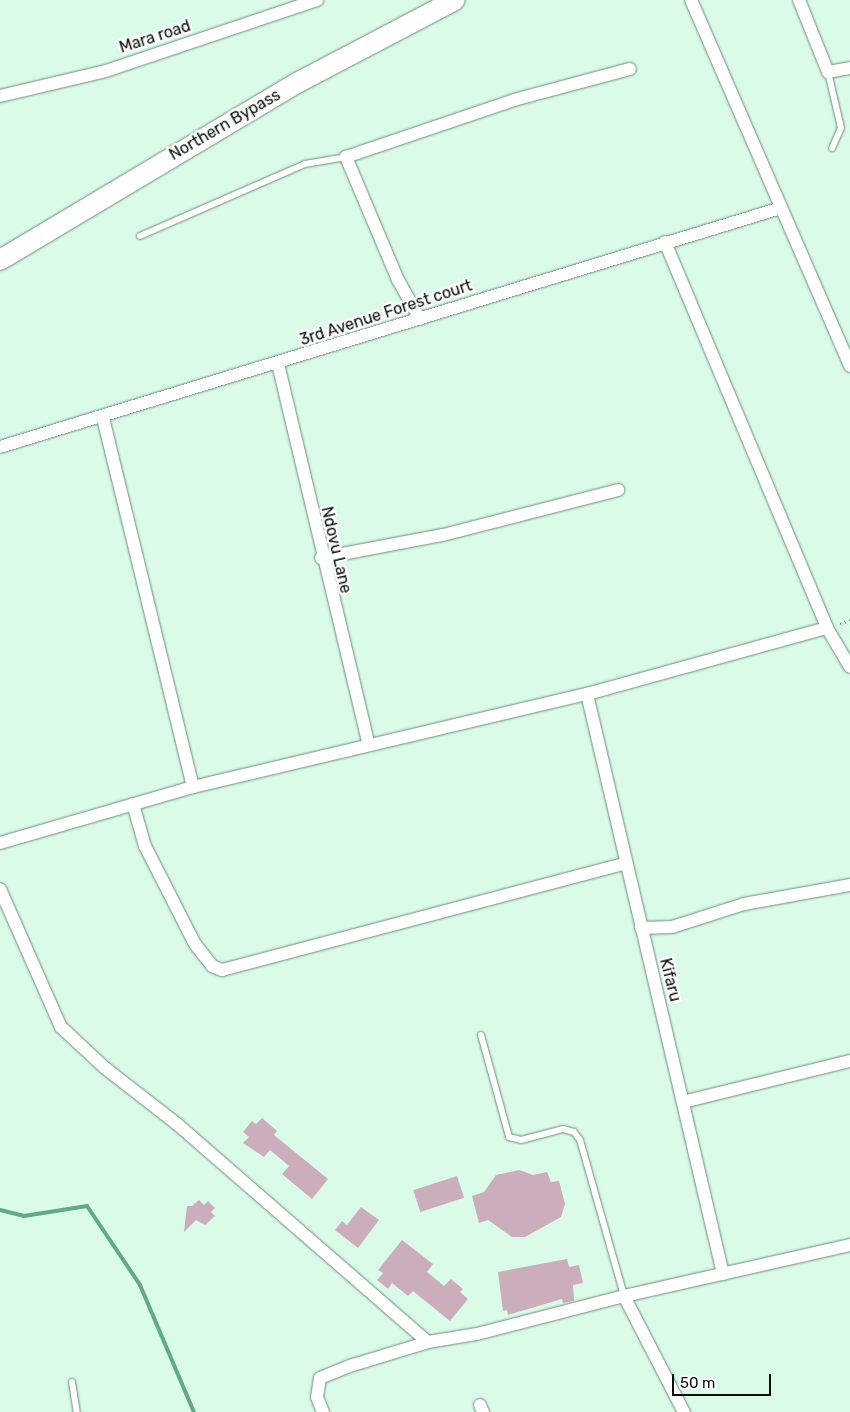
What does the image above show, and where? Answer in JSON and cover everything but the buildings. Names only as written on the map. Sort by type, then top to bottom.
[{"type":"main road","name":"Northern Bypass","points":[[0,260],[297,83],[455,0]]},
{"type":"street","name":"Mara road","points":[[0,96],[106,71],[318,0]]},
{"type":"street","points":[[691,0],[781,208],[846,346],[850,366]]},
{"type":"street","points":[[799,0],[828,72],[850,68]]},
{"type":"street","points":[[420,319],[398,280],[346,157],[514,100],[630,68]]},
{"type":"street","name":"3rd Avenue Forest court","points":[[0,447],[103,418],[665,242],[781,208]]},
{"type":"street","points":[[665,242],[827,628],[850,667]]},
{"type":"street","name":"Ndovu Lane","points":[[278,364],[321,558],[368,743]]},
{"type":"street","points":[[103,418],[193,787]]},
{"type":"street","points":[[321,558],[443,535],[618,490]]},
{"type":"street","points":[[0,843],[193,787],[368,743],[587,694],[827,628]]},
{"type":"street","name":"Kifaru","points":[[587,694],[624,864],[641,928],[723,1274]]},
{"type":"street","points":[[133,804],[145,846],[195,944],[212,966],[222,970],[624,864]]},
{"type":"street","points":[[641,928],[672,927],[744,904],[850,885]]},
{"type":"street","points":[[0,889],[61,1027],[105,1068],[177,1124],[428,1342]]},
{"type":"street","points":[[683,1102],[850,1061]]},
{"type":"street","points":[[323,1412],[317,1397],[320,1378],[428,1342],[486,1332],[624,1296],[850,1245]]},
{"type":"street","points":[[624,1296],[684,1412]]},
{"type":"lane","points":[[828,72],[841,128],[832,148]]},
{"type":"lane","points":[[140,236],[305,164],[346,157]]},
{"type":"lane","points":[[481,1035],[509,1137],[521,1140],[563,1129],[574,1132],[580,1140],[624,1296]]},
{"type":"lane","points":[[72,1382],[77,1412]]},
{"type":"waterway","points":[[0,1210],[24,1216],[87,1206],[140,1285],[194,1412]]}]
